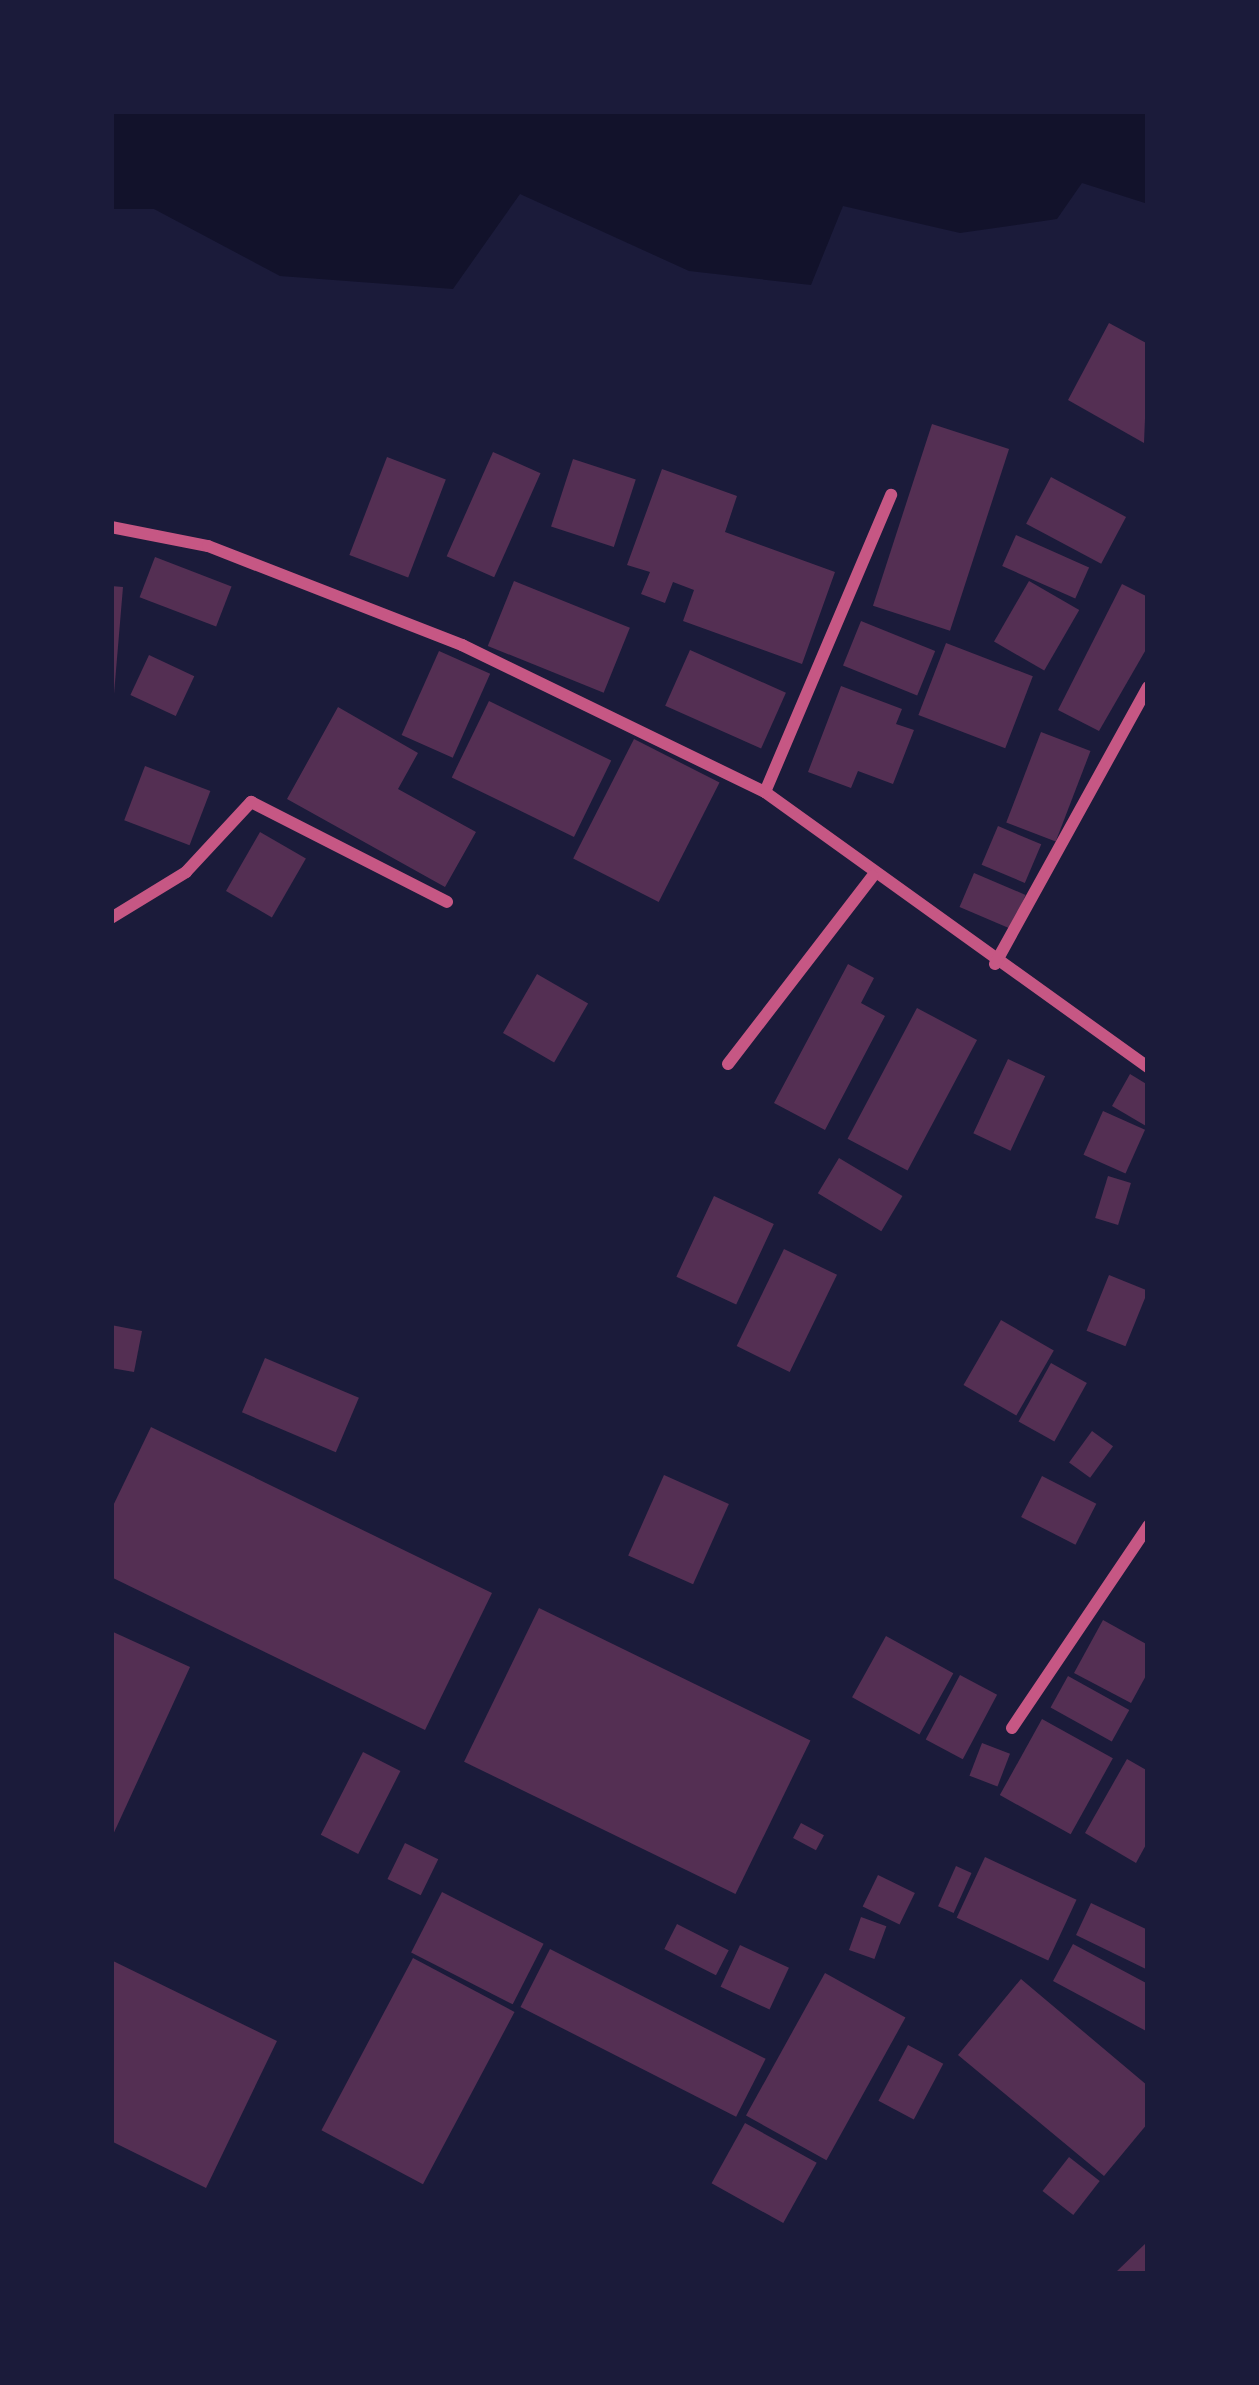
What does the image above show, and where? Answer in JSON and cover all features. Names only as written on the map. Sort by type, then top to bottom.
[{"type":"street","points":[[764,792],[891,495]]},
{"type":"street","points":[[111,527],[208,546],[463,645],[764,792],[995,964],[1148,1067]]},
{"type":"street","points":[[995,964],[1148,687]]},
{"type":"street","points":[[111,918],[186,872],[251,802],[447,902]]},
{"type":"street","points":[[728,1064],[873,876]]},
{"type":"street","points":[[1012,1728],[1148,1526]]},
{"type":"shaded area","points":[[111,111],[1148,111],[1148,204],[1082,183],[1057,219],[960,233],[843,206],[811,285],[689,271],[520,194],[453,289],[280,276],[154,209],[111,209]]},
{"type":"building","points":[[1109,323],[1148,344],[1144,443],[1068,400]]},
{"type":"building","points":[[932,424],[1009,449],[950,631],[873,606]]},
{"type":"building","points":[[493,452],[541,473],[494,577],[447,556]]},
{"type":"building","points":[[387,457],[446,480],[408,578],[349,555]]},
{"type":"building","points":[[573,459],[636,479],[614,547],[551,527]]},
{"type":"building","points":[[662,469],[737,496],[725,532],[835,572],[802,664],[683,621],[694,590],[673,582],[665,603],[641,594],[650,572],[627,565]]},
{"type":"building","points":[[1051,477],[1126,517],[1101,564],[1026,524]]},
{"type":"building","points":[[1016,535],[1089,568],[1075,599],[1002,566]]},
{"type":"building","points":[[155,557],[232,586],[216,627],[140,597]]},
{"type":"building","points":[[514,581],[630,628],[604,693],[488,646]]},
{"type":"building","points":[[1029,581],[1079,610],[1044,671],[994,642]]},
{"type":"building","points":[[1122,584],[1148,597],[1148,646],[1099,731],[1058,710]]},
{"type":"building","points":[[111,586],[123,587],[114,694],[111,694]]},
{"type":"building","points":[[861,621],[935,651],[917,695],[843,666]]},
{"type":"building","points":[[946,643],[1033,676],[1005,748],[918,715]]},
{"type":"building","points":[[690,650],[786,693],[761,748],[665,706]]},
{"type":"building","points":[[439,651],[490,674],[453,758],[402,735]]},
{"type":"building","points":[[149,655],[194,676],[176,716],[130,695]]},
{"type":"building","points":[[841,686],[902,709],[896,724],[914,730],[893,784],[858,771],[851,788],[808,772]]},
{"type":"building","points":[[489,701],[611,761],[574,837],[452,777]]},
{"type":"building","points":[[338,707],[418,753],[398,789],[476,832],[445,887],[287,799]]},
{"type":"building","points":[[1041,732],[1090,751],[1056,842],[1006,823]]},
{"type":"building","points":[[634,739],[720,783],[659,902],[573,858]]},
{"type":"building","points":[[145,766],[210,791],[190,845],[124,820]]},
{"type":"building","points":[[998,826],[1041,844],[1025,883],[982,865]]},
{"type":"building","points":[[260,832],[306,858],[272,917],[226,891]]},
{"type":"building","points":[[974,873],[1026,895],[1011,929],[960,907]]},
{"type":"building","points":[[848,964],[874,978],[861,1003],[885,1016],[825,1130],[774,1103]]},
{"type":"building","points":[[537,974],[588,1003],[554,1062],[503,1033]]},
{"type":"building","points":[[917,1008],[977,1040],[908,1171],[848,1139]]},
{"type":"building","points":[[1008,1059],[1045,1076],[1011,1151],[973,1133]]},
{"type":"building","points":[[1130,1074],[1148,1085],[1146,1126],[1112,1106]]},
{"type":"building","points":[[1103,1111],[1145,1130],[1125,1174],[1083,1155]]},
{"type":"building","points":[[839,1158],[902,1196],[881,1231],[818,1193]]},
{"type":"building","points":[[1108,1176],[1131,1183],[1118,1225],[1095,1218]]},
{"type":"building","points":[[714,1196],[774,1224],[736,1305],[676,1277]]},
{"type":"building","points":[[784,1249],[837,1275],[790,1372],[737,1346]]},
{"type":"building","points":[[1109,1275],[1148,1291],[1125,1346],[1087,1331]]},
{"type":"building","points":[[1001,1320],[1054,1350],[1016,1415],[964,1385]]},
{"type":"building","points":[[111,1325],[142,1331],[134,1372],[111,1368]]},
{"type":"building","points":[[265,1358],[359,1398],[336,1452],[242,1412]]},
{"type":"building","points":[[1051,1363],[1087,1383],[1054,1441],[1019,1422]]},
{"type":"building","points":[[151,1427],[492,1593],[425,1730],[111,1577],[111,1510]]},
{"type":"building","points":[[1092,1431],[1113,1446],[1090,1478],[1069,1463]]},
{"type":"building","points":[[664,1475],[729,1504],[693,1584],[628,1555]]},
{"type":"building","points":[[1042,1476],[1096,1504],[1075,1545],[1021,1517]]},
{"type":"building","points":[[539,1608],[810,1740],[735,1894],[464,1762]]},
{"type":"building","points":[[1103,1620],[1148,1645],[1148,1672],[1131,1703],[1074,1673]]},
{"type":"building","points":[[111,1631],[190,1667],[111,1839]]},
{"type":"building","points":[[886,1636],[953,1673],[919,1735],[852,1697]]},
{"type":"building","points":[[960,1675],[997,1695],[963,1759],[926,1739]]},
{"type":"building","points":[[1068,1676],[1129,1710],[1112,1741],[1051,1707]]},
{"type":"building","points":[[1042,1719],[1113,1758],[1071,1834],[1000,1795]]},
{"type":"building","points":[[982,1743],[1010,1754],[997,1786],[969,1776]]},
{"type":"building","points":[[363,1752],[400,1771],[358,1854],[321,1835]]},
{"type":"building","points":[[1127,1759],[1148,1771],[1148,1841],[1136,1863],[1085,1833]]},
{"type":"building","points":[[801,1823],[824,1835],[816,1850],[793,1838]]},
{"type":"building","points":[[405,1843],[438,1859],[421,1895],[387,1879]]},
{"type":"building","points":[[985,1857],[1077,1900],[1048,1960],[957,1918]]},
{"type":"building","points":[[956,1866],[972,1873],[954,1913],[938,1906]]},
{"type":"building","points":[[878,1875],[915,1893],[900,1924],[863,1906]]},
{"type":"building","points":[[442,1892],[544,1944],[513,2004],[411,1953]]},
{"type":"building","points":[[1091,1903],[1148,1930],[1148,1970],[1076,1935]]},
{"type":"building","points":[[861,1917],[886,1926],[874,1959],[849,1950]]},
{"type":"building","points":[[677,1924],[729,1950],[716,1975],[664,1949]]},
{"type":"building","points":[[1073,1944],[1148,1984],[1148,2032],[1053,1981]]},
{"type":"building","points":[[740,1945],[789,1968],[770,2010],[721,1987]]},
{"type":"building","points":[[550,1949],[766,2059],[736,2117],[520,2007]]},
{"type":"building","points":[[413,1958],[515,2012],[423,2184],[321,2130]]},
{"type":"building","points":[[111,1960],[277,2041],[206,2188],[111,2141]]},
{"type":"building","points":[[825,1973],[905,2018],[826,2160],[746,2116]]},
{"type":"building","points":[[1021,1979],[1148,2086],[1148,2123],[1104,2176],[958,2055]]},
{"type":"building","points":[[908,2045],[943,2064],[914,2119],[878,2101]]},
{"type":"building","points":[[745,2123],[817,2163],[783,2223],[712,2183]]},
{"type":"building","points":[[1069,2157],[1100,2181],[1073,2215],[1043,2191]]},
{"type":"building","points":[[1148,2241],[1148,2274],[1114,2274]]}]
